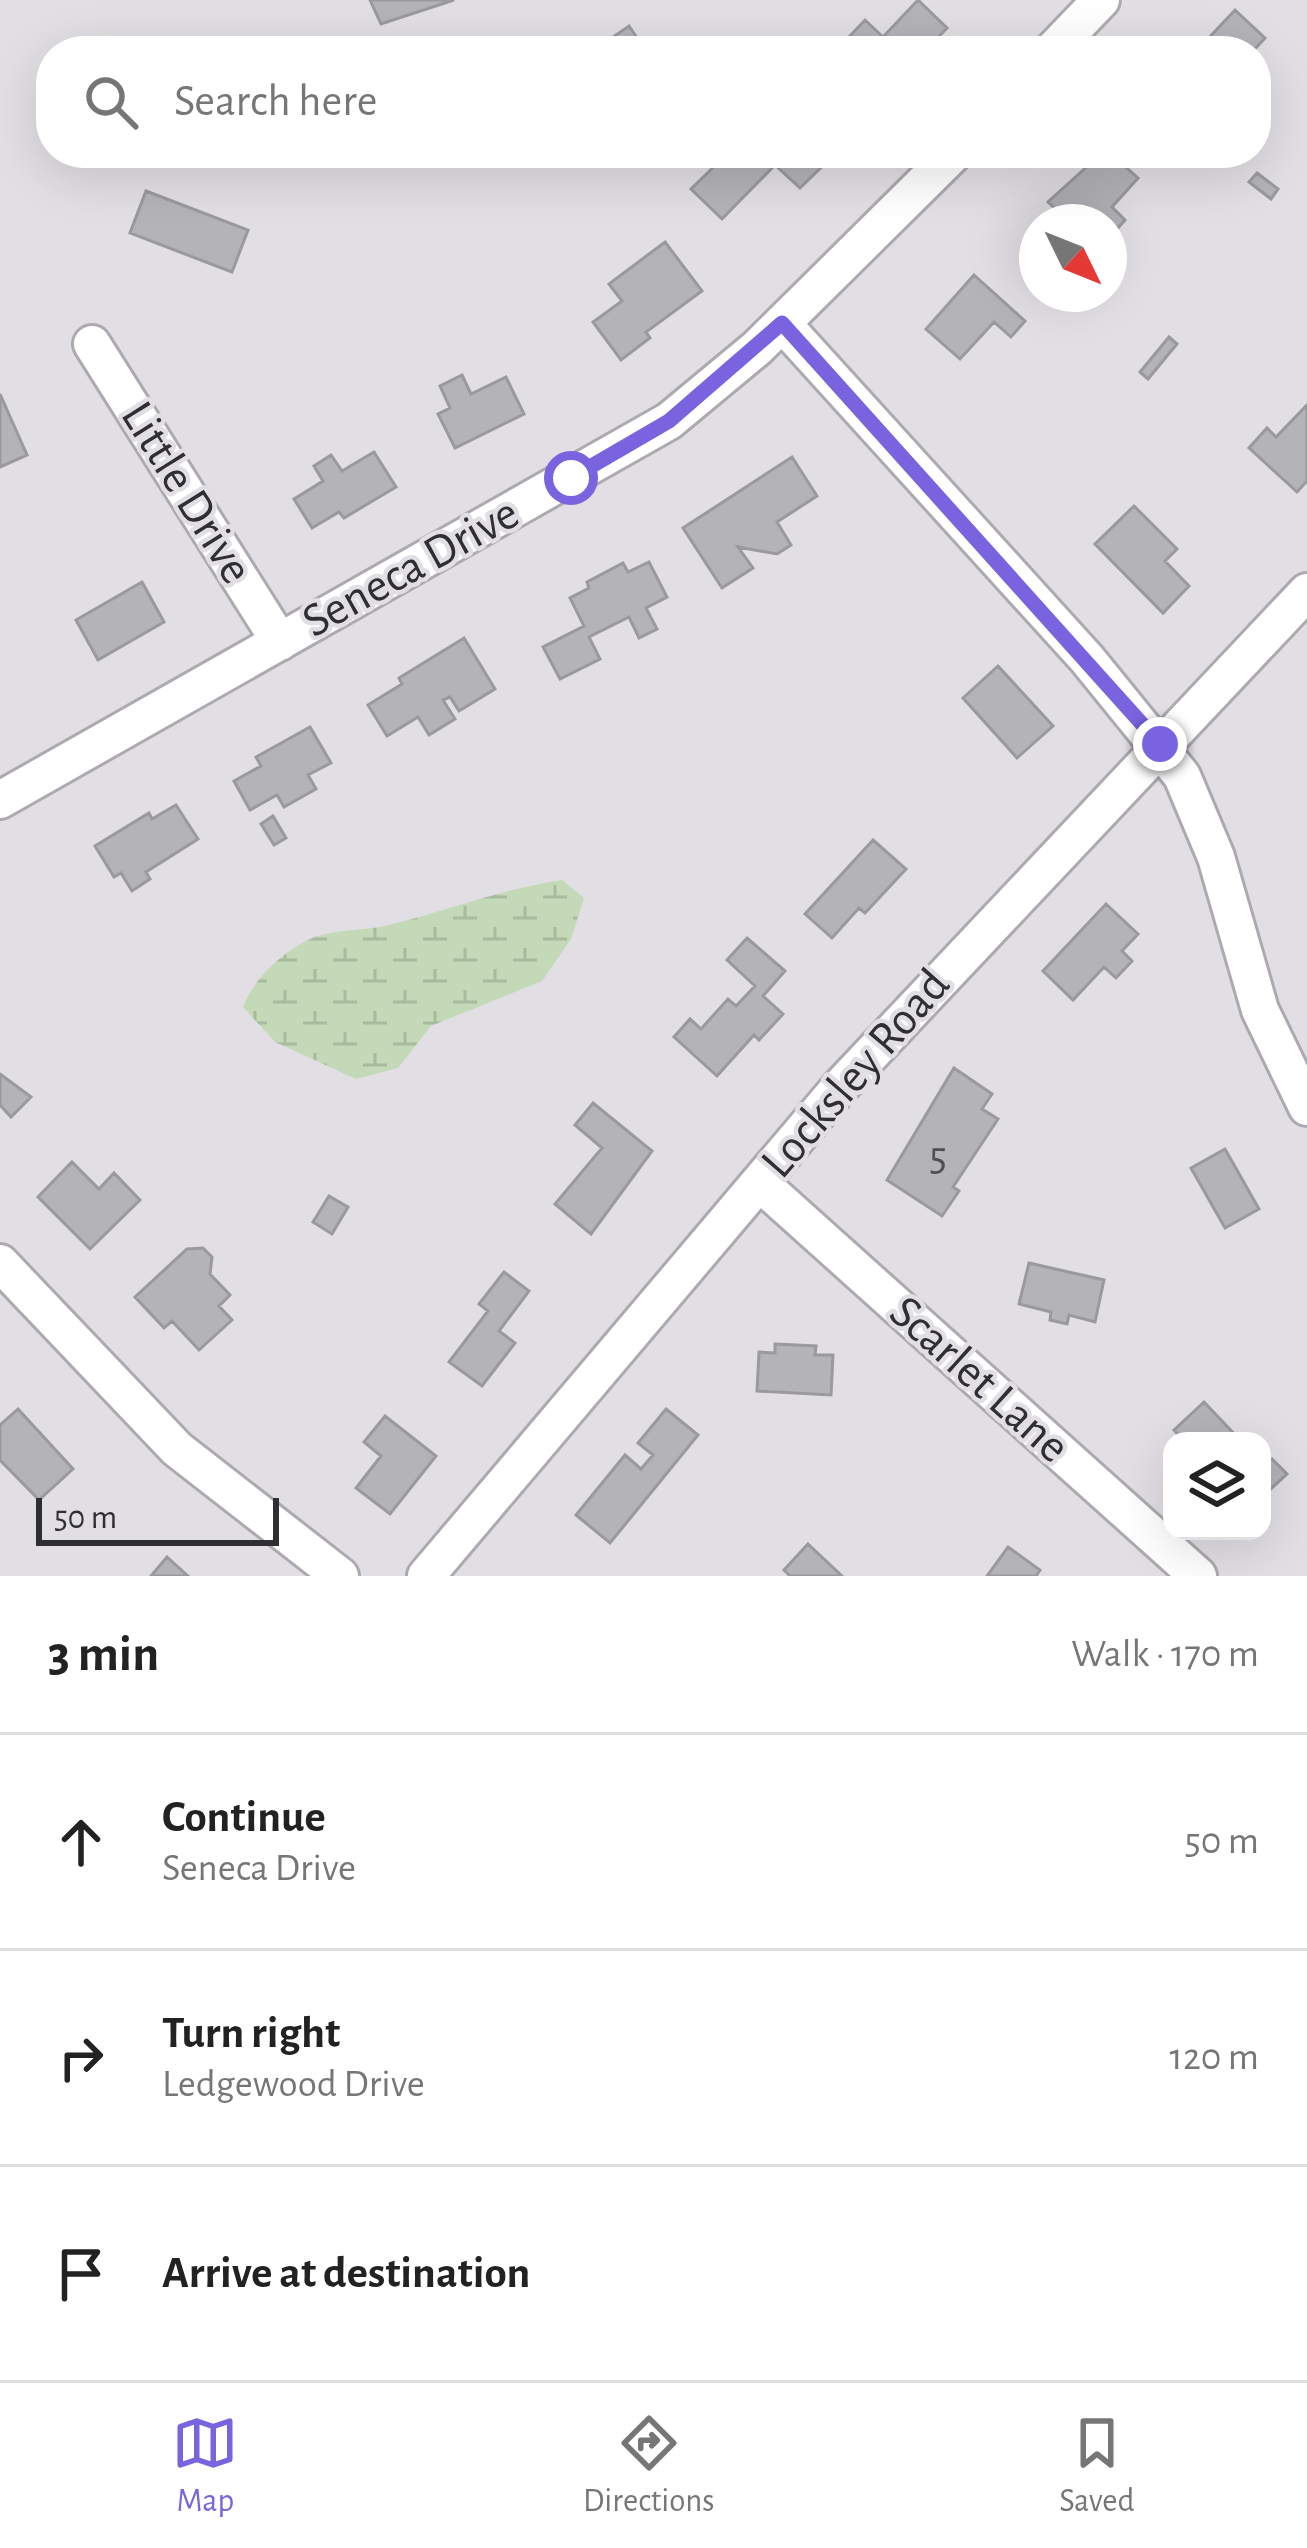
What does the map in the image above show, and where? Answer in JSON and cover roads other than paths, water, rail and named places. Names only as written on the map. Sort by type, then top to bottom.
[{"type":"street","points":[[1066,36],[1100,0]]},
{"type":"street","name":"Seneca Drive","points":[[0,800],[669,421],[782,323],[939,168]]},
{"type":"street","points":[[782,323],[1160,744],[1182,776],[1216,856],[1260,1010],[1307,1107]]},
{"type":"street","name":"Little Drive","points":[[92,344],[280,642]]},
{"type":"street","name":"Locksley Road","points":[[426,1576],[838,1088],[1307,592]]},
{"type":"street","name":"Scarlet Lane","points":[[760,1183],[1198,1576]]},
{"type":"street","points":[[0,1263],[177,1449],[340,1576]]}]
